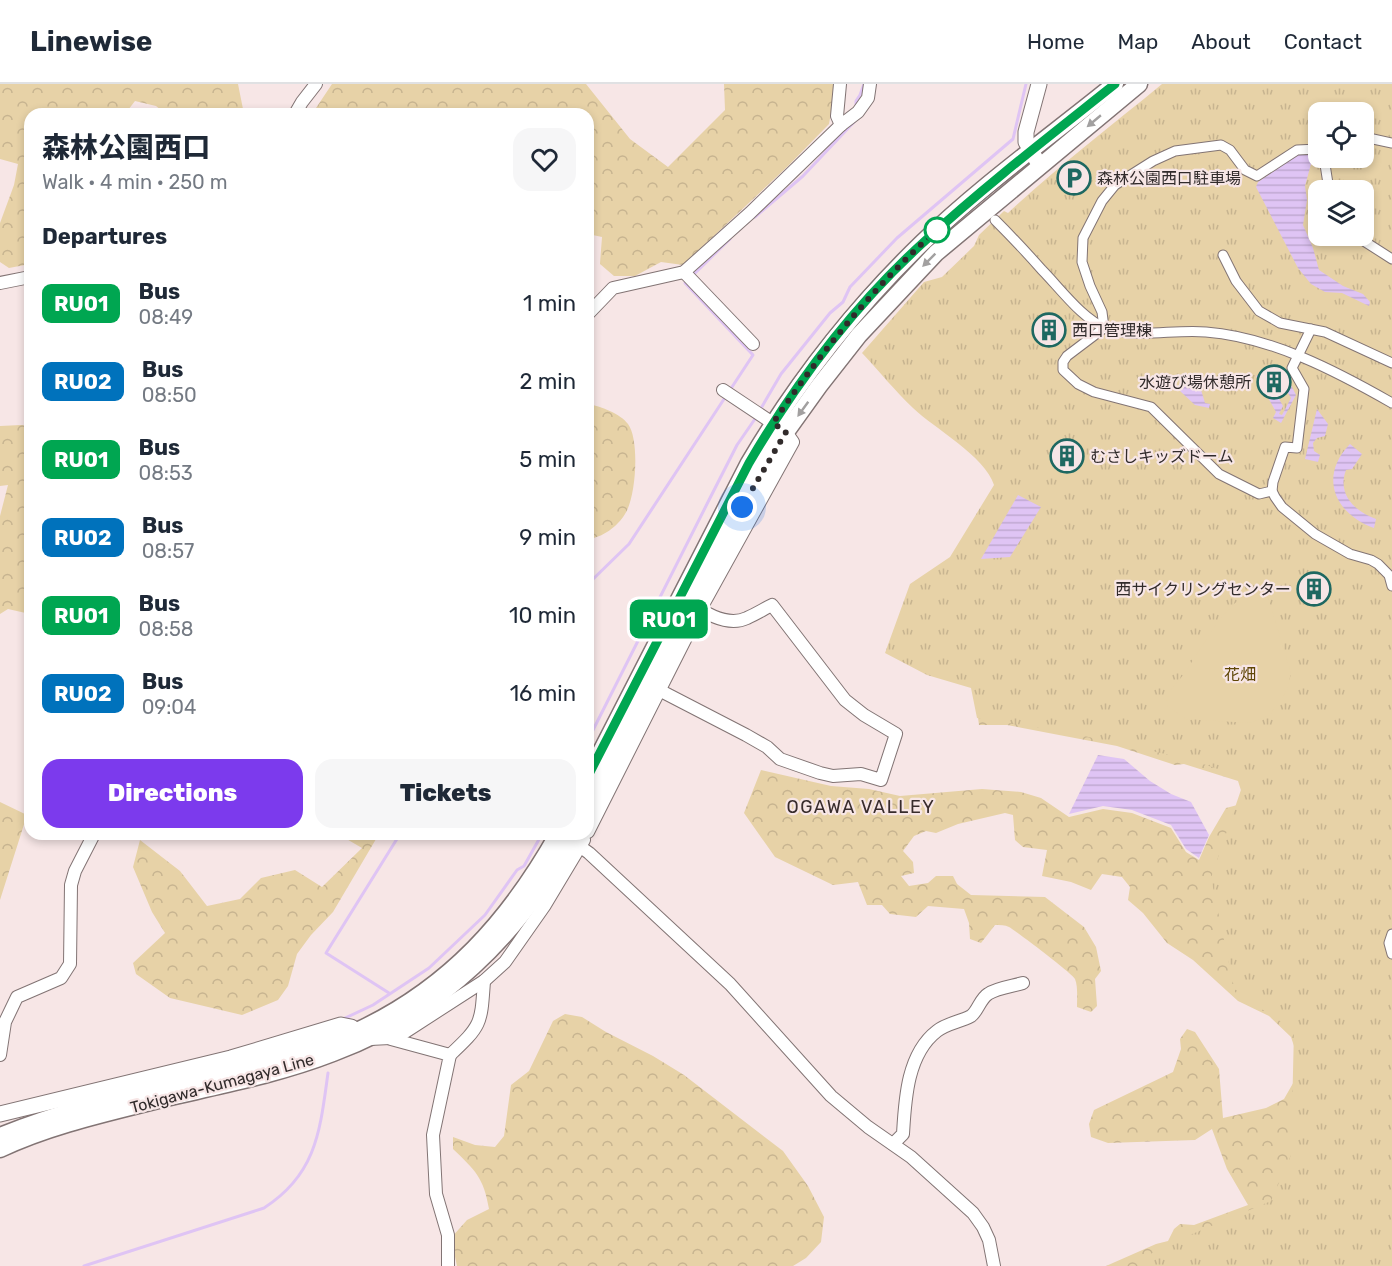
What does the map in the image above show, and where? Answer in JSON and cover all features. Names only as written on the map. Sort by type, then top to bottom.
[{"type":"main road","points":[[1035,159],[1115,84]]},
{"type":"main road","points":[[594,793],[695,606],[763,470],[780,427],[805,376],[872,294],[924,241],[1139,84]]},
{"type":"main road","points":[[594,765],[749,463],[780,427]]},
{"type":"main road","name":"Tokigawa-Kumagaya Line","points":[[0,1149],[66,1125],[262,1076],[351,1039],[422,993],[472,951],[570,840]]},
{"type":"main road","name":"Tokigawa-Kumagaya Line","points":[[0,1136],[126,1096],[351,1039]]},
{"type":"street","points":[[299,108],[316,84]]},
{"type":"street","points":[[840,84],[837,116],[841,125]]},
{"type":"street","points":[[594,308],[613,288],[684,272],[750,213],[841,125],[858,112],[868,98],[870,84]]},
{"type":"street","points":[[1035,159],[1026,142],[1026,132],[1039,84]]},
{"type":"street","points":[[1374,139],[1392,142]]},
{"type":"street","points":[[1104,328],[1102,312],[1082,262],[1083,238],[1102,201],[1115,185],[1153,161],[1175,151],[1221,145],[1230,150],[1245,170],[1257,176],[1297,150],[1308,149]]},
{"type":"street","points":[[995,220],[1079,310],[1104,328],[1124,332],[1205,332],[1247,339],[1298,356],[1363,386],[1392,403]]},
{"type":"street","points":[[1372,246],[1392,259]]},
{"type":"street","points":[[1222,255],[1236,281],[1259,311],[1280,322],[1325,332],[1392,363]]},
{"type":"street","points":[[684,272],[753,344]]},
{"type":"street","points":[[0,284],[24,278]]},
{"type":"street","points":[[1104,328],[1067,356],[1063,362],[1063,370],[1068,377],[1094,392],[1151,407],[1219,474],[1259,494],[1272,491]]},
{"type":"street","points":[[1311,329],[1292,368],[1304,389],[1297,448],[1285,447],[1272,491],[1282,507],[1315,534],[1350,554],[1371,560],[1391,575],[1392,586]]},
{"type":"street","points":[[723,390],[780,427]]},
{"type":"street","points":[[594,802],[659,690],[695,606],[722,620],[736,622],[772,605],[845,700],[864,715],[896,734],[881,780],[861,774],[827,774],[780,759],[746,735],[659,690]]},
{"type":"street","points":[[0,1055],[5,1022],[17,997],[61,978],[70,964],[71,885],[75,871],[91,840]]},
{"type":"street","points":[[0,1114],[231,1058],[341,1025],[351,1027],[351,1039],[390,1038],[402,1034],[484,981],[505,962],[518,946],[572,840]]},
{"type":"street","points":[[578,840],[730,984],[831,1096],[868,1127],[911,1157],[973,1213],[989,1240],[994,1266]]},
{"type":"street","points":[[1392,934],[1389,943],[1392,954]]},
{"type":"street","points":[[448,1266],[448,1234],[436,1194],[433,1135],[450,1055],[474,1033],[482,1016],[484,981]]},
{"type":"street","points":[[893,1144],[903,1134],[905,1097],[919,1053],[927,1041],[944,1026],[972,1016],[988,994],[1023,983]]},
{"type":"street","points":[[390,1038],[450,1055]]},
{"type":"green space","points":[[0,84],[238,84],[243,108],[158,108],[135,101],[130,108],[24,108],[24,265],[9,268],[0,262],[0,223],[14,185],[18,164],[0,159]]},
{"type":"green space","points":[[332,84],[586,84],[630,139],[668,167],[725,110],[724,84],[836,84],[829,124],[788,166],[683,265],[661,262],[635,276],[614,276],[600,264],[602,237],[594,235],[594,108],[316,108]]},
{"type":"green space","points":[[1162,84],[1392,84],[1392,1266],[1144,1266],[1141,1259],[1173,1242],[1271,1201],[1291,1155],[1294,1030],[1235,992],[1211,878],[1245,778],[1188,759],[1066,732],[977,718],[971,688],[927,675],[885,653],[910,584],[950,557],[994,485],[989,474],[970,453],[913,408],[862,353],[924,282],[942,277],[974,246],[979,235],[1004,211],[1008,213]]},
{"type":"green space","points":[[594,406],[610,411],[625,420],[632,432],[635,455],[634,483],[629,506],[618,523],[594,537]]},
{"type":"green space","points":[[24,425],[24,613],[8,609],[0,614],[0,516],[8,485],[0,486],[0,426]]},
{"type":"green space","name":"花畑","points":[[1255,594],[1268,597],[1291,673],[1287,690],[1270,715],[1250,723],[1186,719],[1166,705],[1169,692],[1184,674],[1219,620],[1235,603]]},
{"type":"green space","points":[[974,689],[1276,727],[1392,1266],[1106,1266],[1168,1241],[1174,1229],[1180,1224],[1194,1225],[1248,1205],[1227,1169],[1212,1129],[1195,1140],[1108,1143],[1091,1137],[1089,1124],[1094,1110],[1173,1072],[1181,1049],[1180,1039],[1187,1029],[1195,1032],[1219,1069],[1223,1118],[1266,1108],[1284,1099],[1296,1078],[1296,1052],[1291,1037],[1269,1016],[1238,1001],[1193,960],[1167,943],[1143,913],[1128,900],[1130,887],[1122,877],[1102,874],[1091,890],[1071,882],[1042,876],[1047,850],[1023,847],[1015,840],[1013,815],[1005,813],[958,824],[936,833],[926,831],[914,836],[903,851],[913,862],[914,873],[901,876],[909,886],[928,883],[936,876],[953,876],[957,884],[971,895],[1045,897],[1084,927],[1096,947],[1101,971],[1095,979],[1097,1006],[1091,1012],[1077,1007],[1077,985],[1072,975],[1009,927],[995,925],[981,943],[970,939],[969,923],[964,909],[928,906],[916,917],[890,914],[882,905],[867,905],[858,882],[833,885],[775,857],[744,813],[761,770],[831,786],[869,789],[900,796],[982,789],[1021,792],[1041,798],[1069,817],[1103,809],[1132,813],[1171,828],[1186,852],[1199,860],[1226,808],[1245,803],[1238,781],[1184,764],[1175,765],[1117,746],[1007,725],[979,725]]},
{"type":"green space","points":[[0,802],[24,814],[24,824],[0,900]]},
{"type":"green space","points":[[140,840],[180,871],[207,906],[240,899],[261,878],[295,870],[322,887],[362,848],[348,840],[375,840],[333,912],[297,954],[288,986],[278,1000],[242,1015],[170,998],[136,974],[133,963],[165,933],[152,912],[133,867]]},
{"type":"green space","points":[[565,1014],[582,1017],[684,1075],[783,1151],[808,1186],[824,1217],[821,1242],[806,1258],[793,1266],[457,1266],[451,1238],[467,1220],[489,1209],[477,1175],[453,1149],[453,1137],[475,1145],[495,1147],[504,1136],[511,1085],[529,1071],[553,1021]]},
{"type":"shaded area","points":[[1308,154],[1308,168],[1310,168],[1305,186],[1307,200],[1303,225],[1308,236],[1308,246],[1312,246],[1319,270],[1343,286],[1363,294],[1370,302],[1369,306],[1342,293],[1325,292],[1311,284],[1298,268],[1256,187],[1258,182],[1297,155]]},
{"type":"shaded area","points":[[1265,371],[1267,376],[1264,378],[1275,399],[1278,397],[1283,406],[1279,414],[1282,415],[1291,398],[1284,386],[1290,383],[1296,395],[1281,423],[1273,418],[1276,412],[1256,376]]},
{"type":"shaded area","points":[[1196,381],[1199,383],[1205,403],[1210,404],[1209,408],[1195,405],[1180,391],[1182,387]]},
{"type":"shaded area","points":[[1317,409],[1328,424],[1325,436],[1317,438],[1313,443],[1314,451],[1320,455],[1318,462],[1305,459]]},
{"type":"shaded area","points":[[1350,444],[1362,454],[1352,469],[1346,470],[1344,487],[1346,494],[1354,506],[1376,519],[1374,528],[1349,514],[1335,493],[1333,481],[1335,469],[1340,457]]},
{"type":"shaded area","points":[[1018,495],[1041,507],[1010,557],[981,559]]},
{"type":"shaded area","points":[[1098,755],[1124,759],[1150,781],[1171,794],[1191,802],[1209,835],[1199,858],[1186,849],[1171,825],[1132,810],[1103,806],[1069,814]]},
{"type":"waterway","points":[[856,107],[856,101],[864,84]]},
{"type":"waterway","points":[[760,410],[781,374],[830,313],[843,302],[850,287],[897,238],[1013,139],[1026,84]]},
{"type":"waterway","points":[[755,217],[803,176],[854,122]]},
{"type":"waterway","points":[[692,276],[730,239]]},
{"type":"waterway","points":[[687,281],[685,283],[753,355],[730,390]]},
{"type":"waterway","points":[[594,578],[629,544],[726,396]]},
{"type":"waterway","points":[[594,728],[737,445],[757,416]]},
{"type":"waterway","points":[[389,993],[326,953],[396,840]]},
{"type":"waterway","points":[[341,1020],[373,1005],[429,968],[485,915],[517,870],[524,866],[539,840]]},
{"type":"waterway","points":[[84,1266],[264,1208],[282,1195],[295,1181],[313,1149],[322,1113],[328,1073]]},
{"type":"bus line","name":"RU01","points":[[594,764],[749,463],[805,376],[872,294],[924,241],[995,180],[1115,84]]},
{"type":"place","name":"森林公園西口駐車場","points":[[1074,178]]},
{"type":"place","name":"西口管理棟","points":[[1049,330]]},
{"type":"place","name":"水遊び場休憩所","points":[[1274,382]]},
{"type":"place","name":"むさしキッズドーム","points":[[1067,456]]},
{"type":"place","name":"西サイクリングセンター","points":[[1314,589]]},
{"type":"district","name":"OGAWA VALLEY","points":[[861,807]]},
{"type":"route","points":[[742,507],[786,432],[773,423],[805,376],[872,294],[937,230]]}]
